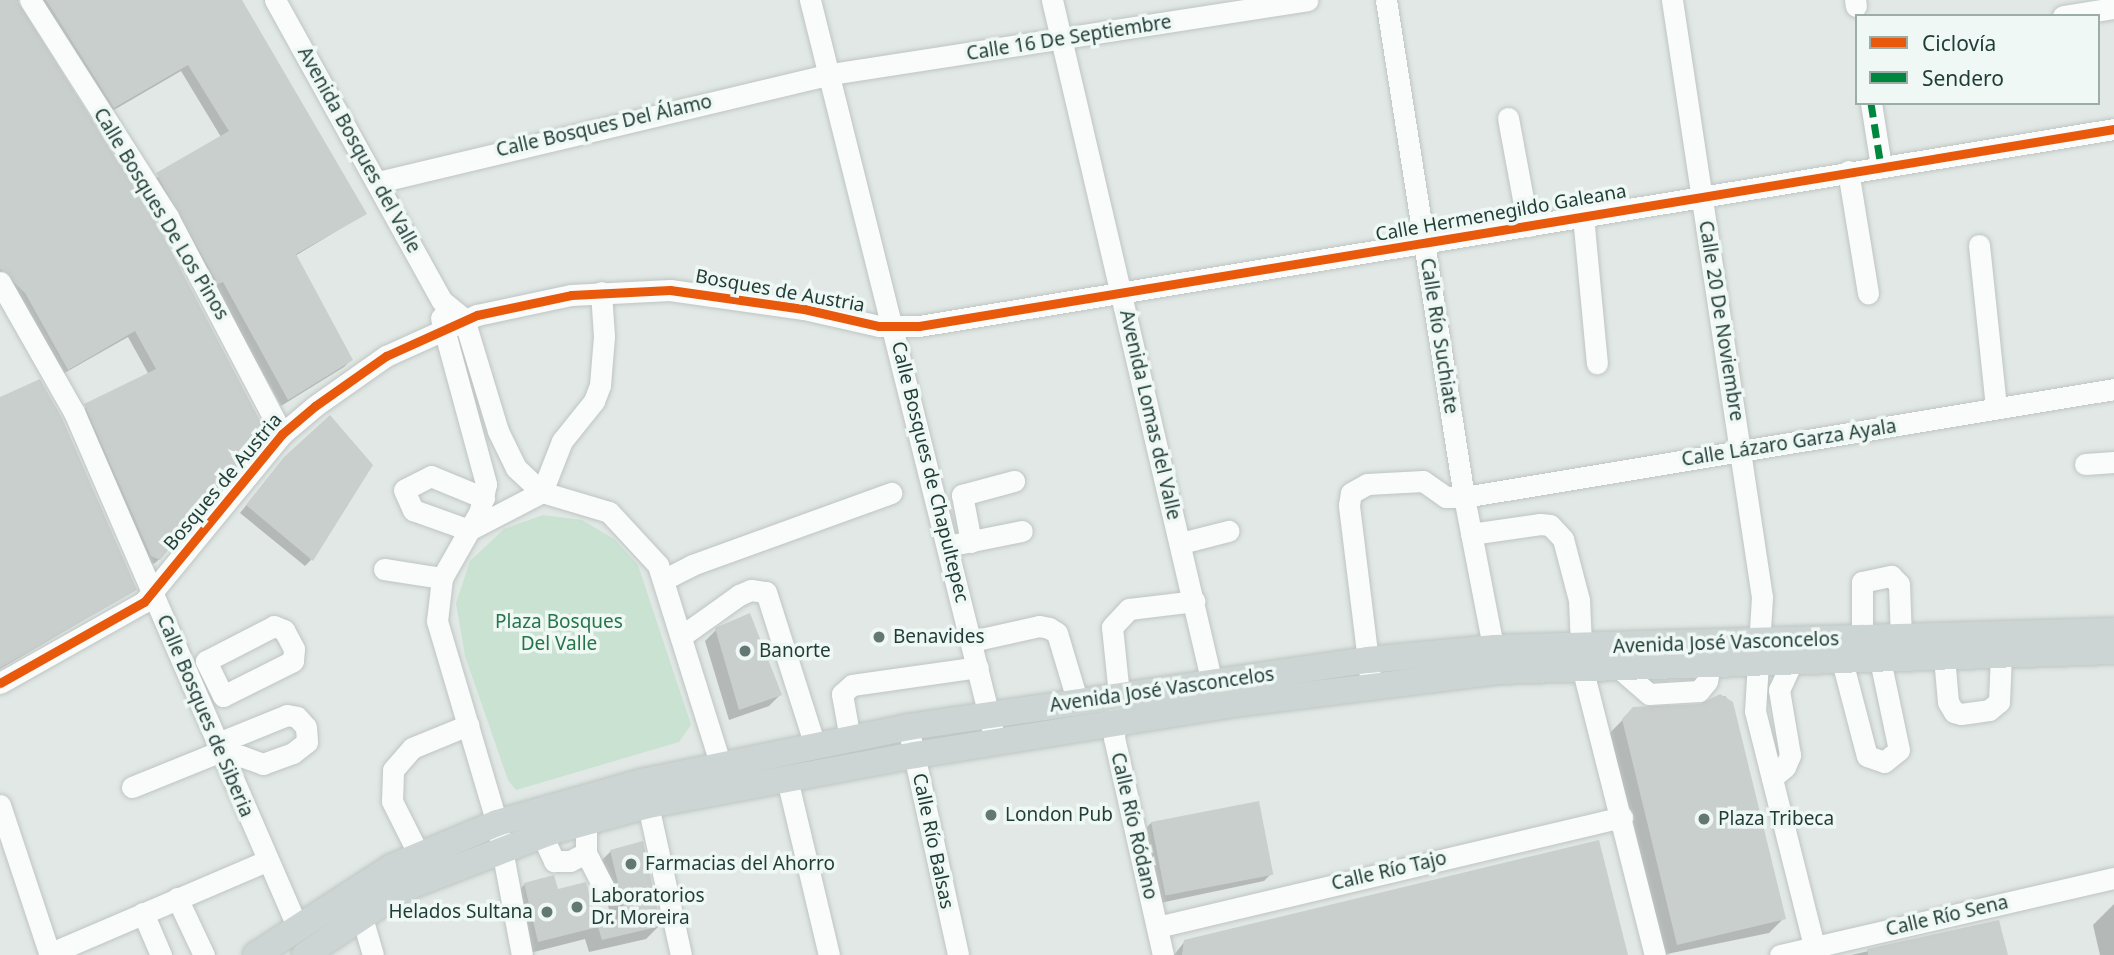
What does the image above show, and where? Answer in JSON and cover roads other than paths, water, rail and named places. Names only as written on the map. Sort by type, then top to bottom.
[{"type":"main road","name":"Avenida José Vasconcelos","points":[[1580,657],[1619,667],[1710,665],[1758,653],[1862,639],[2114,631]]},
{"type":"main road","name":"Avenida José Vasconcelos","points":[[305,955],[363,914],[437,873],[586,822],[648,805],[915,755],[1115,722],[1215,695],[1370,673],[1496,659],[1758,653],[1792,662],[2114,651]]},
{"type":"main road","name":"Avenida José Vasconcelos","points":[[256,955],[351,889],[418,855],[497,823],[617,788],[908,727],[1118,695],[1215,695]]},
{"type":"main road","points":[[648,805],[721,766]]},
{"type":"street","name":"Calle Bosques De Los Pinos","points":[[30,0],[168,218],[282,434]]},
{"type":"street","name":"Avenida Bosques del Valle","points":[[275,0],[442,301],[464,319]]},
{"type":"street","name":"Calle Bosques de Chapultepec","points":[[810,0],[831,74],[995,742]]},
{"type":"street","name":"Avenida Lomas del Valle","points":[[1052,0],[1215,695]]},
{"type":"street","name":"Calle 16 De Septiembre","points":[[831,74],[1307,0]]},
{"type":"street","name":"Calle Río Suchiate","points":[[1386,0],[1464,496],[1496,659]]},
{"type":"street","name":"Calle 20 De Noviembre","points":[[1672,0],[1762,597],[1755,711],[1814,946]]},
{"type":"street","points":[[2076,14],[2114,8]]},
{"type":"street","name":"Calle Bosques Del Álamo","points":[[378,182],[831,74]]},
{"type":"street","points":[[1871,105],[1881,166]]},
{"type":"street","points":[[1508,118],[1528,226]]},
{"type":"street","name":"Calle Hermenegildo Galeana","points":[[894,327],[1122,295],[1848,171],[2114,129]]},
{"type":"street","points":[[1848,171],[1868,293]]},
{"type":"street","points":[[1583,216],[1597,363]]},
{"type":"street","points":[[1979,245],[1996,408]]},
{"type":"street","name":"Calle Bosques de Siberia","points":[[0,282],[74,412],[153,594],[197,666],[221,752],[265,861],[297,926]]},
{"type":"street","name":"Bosques de Austria","points":[[0,683],[153,594],[282,434],[386,356],[464,319],[601,292],[722,295],[894,327]]},
{"type":"street","points":[[484,498],[431,476],[404,490],[414,510],[470,530],[542,492],[562,441],[594,401],[600,385],[604,349],[601,292]]},
{"type":"street","points":[[442,301],[440,329],[478,445],[484,498],[470,530],[442,579],[436,621],[497,823],[500,851],[522,955]]},
{"type":"street","points":[[464,319],[505,449],[523,477],[542,492],[609,512],[648,550],[665,579],[721,766]]},
{"type":"street","name":"Calle Lázaro Garza Ayala","points":[[1464,496],[2114,389]]},
{"type":"street","points":[[2085,464],[2114,462]]},
{"type":"street","points":[[971,541],[962,495],[1014,481]]},
{"type":"street","points":[[1370,673],[1351,493],[1367,484],[1423,481],[1446,497],[1464,496]]},
{"type":"street","points":[[665,579],[692,565],[891,493]]},
{"type":"street","points":[[1471,534],[1540,524],[1557,530],[1579,600],[1580,657],[1656,955]]},
{"type":"street","points":[[948,545],[1022,531]]},
{"type":"street","points":[[1181,543],[1228,531]]},
{"type":"street","points":[[384,569],[442,579]]},
{"type":"street","points":[[1862,639],[1862,582],[1891,576],[1899,584],[1901,638]]},
{"type":"street","points":[[683,635],[739,595],[751,590],[766,592],[815,746]]},
{"type":"street","name":"Calle Río Ródano","points":[[1163,955],[1114,738],[1118,695],[1115,619],[1129,609],[1195,601]]},
{"type":"street","points":[[972,641],[1039,626],[1057,633],[1078,703]]},
{"type":"street","points":[[1944,657],[1948,702],[1954,712],[1961,714],[1989,710],[1999,702],[2001,655]]},
{"type":"street","points":[[1842,661],[1867,756],[1884,762],[1899,750],[1880,660]]},
{"type":"street","points":[[1772,778],[1785,767],[1790,755],[1779,690],[1792,662]]},
{"type":"street","points":[[1699,691],[1707,681],[1710,665]]},
{"type":"street","points":[[850,739],[842,694],[852,685],[978,667]]},
{"type":"street","points":[[1619,667],[1649,694],[1699,691],[1722,693]]},
{"type":"street","points":[[418,855],[391,801],[393,770],[412,748],[468,725]]},
{"type":"street","name":"Calle Río Balsas","points":[[908,727],[958,955]]},
{"type":"street","points":[[132,786],[221,752]]},
{"type":"street","points":[[787,779],[830,955]]},
{"type":"street","points":[[0,805],[50,954],[265,861]]},
{"type":"street","points":[[648,805],[681,955]]},
{"type":"street","name":"Calle Río Tajo","points":[[1157,927],[1622,817]]},
{"type":"street","points":[[586,822],[586,853],[605,890]]},
{"type":"street","points":[[542,835],[554,861],[569,861],[586,853]]},
{"type":"street","name":"Calle Río Sena","points":[[1780,955],[2114,878]]},
{"type":"street","points":[[351,889],[363,914],[373,955]]},
{"type":"street","points":[[177,898],[204,955]]},
{"type":"street","points":[[143,913],[161,955]]},
{"type":"place","name":"Benavides","points":[[879,637]]},
{"type":"place","name":"Banorte","points":[[745,651]]},
{"type":"place","name":"London Pub","points":[[991,815]]},
{"type":"place","name":"Plaza Tribeca","points":[[1704,819]]},
{"type":"place","name":"Farmacias del Ahorro","points":[[631,864]]},
{"type":"place","name":"Laboratorios Dr. Moreira","points":[[577,907]]},
{"type":"place","name":"Helados Sultana","points":[[547,912]]},
{"type":"park label","name":"Plaza Bosques Del Valle","points":[[559,633]]}]
